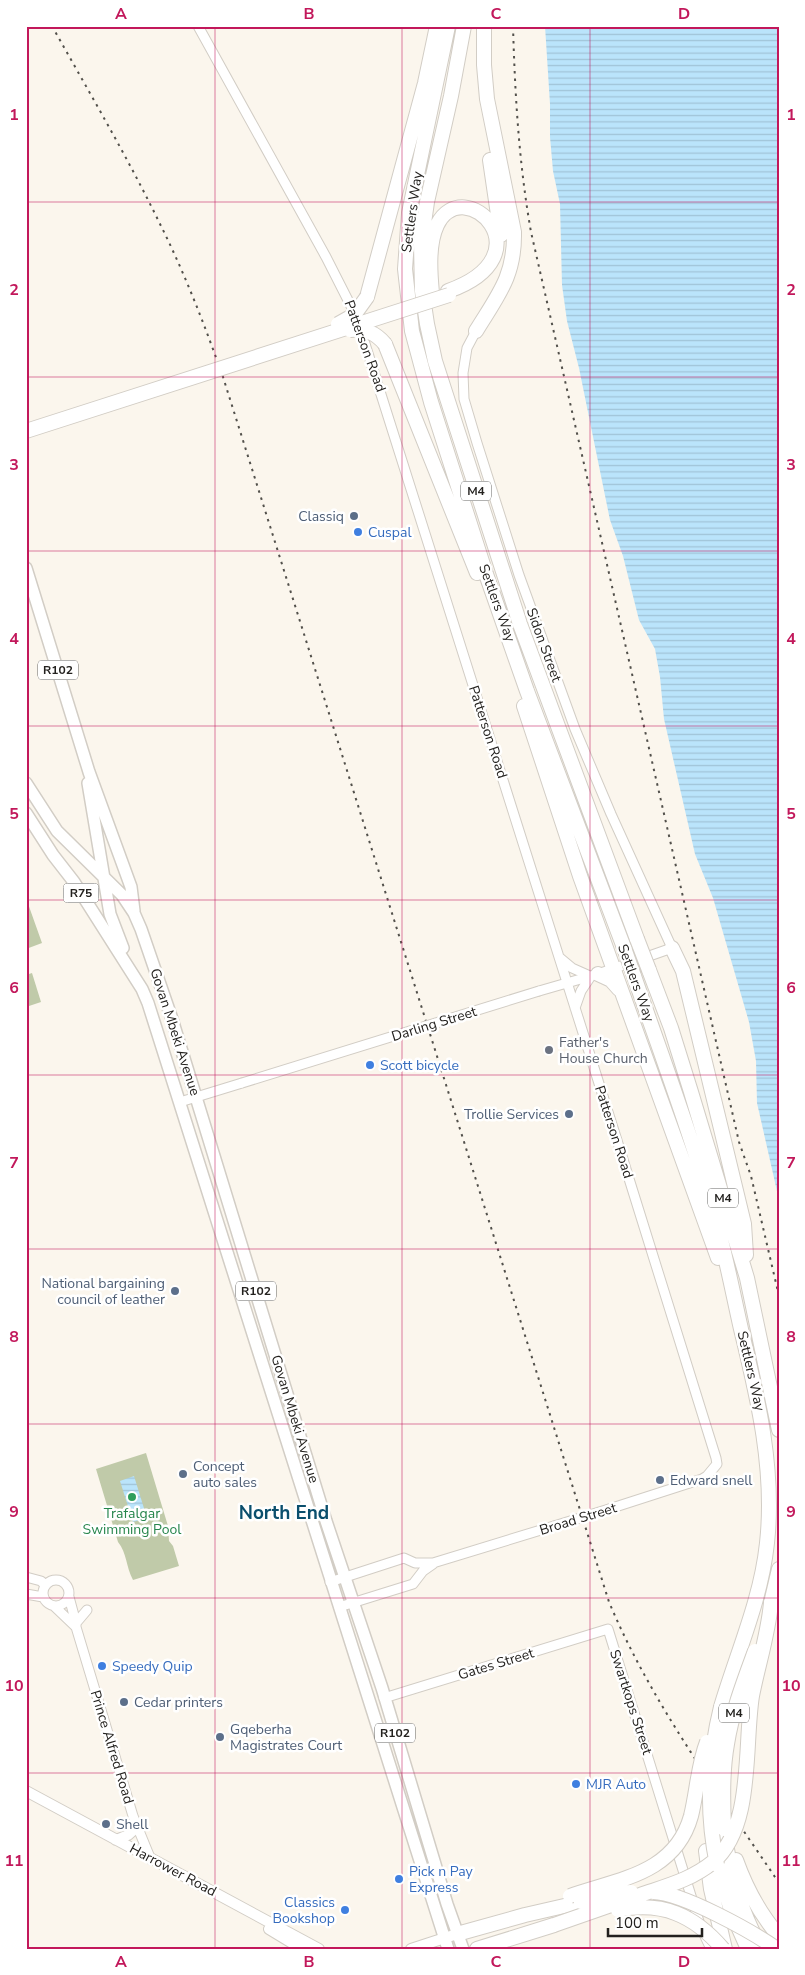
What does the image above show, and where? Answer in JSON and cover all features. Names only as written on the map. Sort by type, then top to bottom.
[{"type":"highway","points":[[332,326],[354,315],[367,297],[425,83],[437,26]]},
{"type":"highway","name":"Settlers Way","points":[[448,26],[409,213],[405,269],[412,331],[430,402],[486,574],[519,668],[623,945],[692,1144],[720,1237],[760,1412],[767,1453],[770,1484],[767,1543],[756,1600],[721,1707],[714,1737],[710,1777],[711,1830],[728,1866],[743,1912],[762,1949]]},
{"type":"highway","name":"Settlers Way","points":[[464,26],[451,96],[426,202],[423,228],[420,268],[422,291],[435,362],[520,624],[671,1028],[747,1278],[779,1430]]},
{"type":"highway","points":[[26,423],[332,326],[468,288],[486,276],[497,260],[500,247],[500,231],[484,120],[482,91],[484,26]]},
{"type":"highway","points":[[476,330],[507,278],[511,268],[514,246],[510,210],[490,122],[484,65]]},
{"type":"highway","points":[[26,431],[315,339],[449,293],[470,283],[482,275],[490,265],[495,253],[496,241],[493,228],[484,215],[473,209],[459,208],[449,212],[440,220],[435,230],[431,273],[433,308],[439,342],[435,362]]},
{"type":"highway","points":[[315,339],[346,331],[361,330],[374,334],[385,344],[501,633],[512,644]]},
{"type":"highway","points":[[519,668],[522,697],[531,730],[613,968],[735,1304]]},
{"type":"highway","points":[[672,948],[683,971],[744,1224],[747,1278]]},
{"type":"highway","points":[[593,975],[612,980],[622,992]]},
{"type":"highway","name":"M4","points":[[728,1866],[724,1829],[723,1790],[729,1735],[738,1697],[771,1603],[779,1569]]},
{"type":"highway","points":[[478,1949],[686,1880],[714,1861],[734,1833],[742,1808],[750,1709],[770,1619],[771,1603]]},
{"type":"highway","points":[[450,1941],[572,1900],[644,1871],[663,1860],[676,1847],[690,1818],[706,1742],[714,1716],[721,1707]]},
{"type":"highway","points":[[706,1742],[703,1799],[715,1948]]},
{"type":"highway","points":[[728,1866],[746,1886],[762,1914],[779,1936]]},
{"type":"highway","name":"Settlers Way","points":[[728,1866],[732,1913],[748,1949]]},
{"type":"highway","points":[[572,1900],[632,1892],[667,1894],[699,1906],[741,1927],[777,1949]]},
{"type":"highway","points":[[554,1925],[623,1909],[636,1907],[662,1908],[686,1917],[704,1929],[715,1948]]},
{"type":"main road","name":"R102","points":[[26,568],[89,772],[131,887],[135,915]]},
{"type":"main road","name":"R102","points":[[89,772],[88,781],[112,919],[133,975]]},
{"type":"main road","name":"R75","points":[[26,783],[53,827],[122,895],[135,915]]},
{"type":"main road","name":"R75","points":[[26,813],[53,855],[74,882],[133,975]]},
{"type":"main road","name":"Govan Mbeki Avenue","points":[[135,915],[172,1019],[326,1521],[346,1577],[384,1698],[450,1941]]},
{"type":"main road","name":"Govan Mbeki Avenue","points":[[133,975],[148,1003],[330,1582],[450,1941],[463,1949]]},
{"type":"main road","name":"Harrower Road","points":[[26,1791],[116,1840],[302,1949]]},
{"type":"main road","name":"Harrower Road","points":[[26,1798],[319,1949]]},
{"type":"main road","points":[[116,1840],[128,1835],[137,1827]]},
{"type":"main road","points":[[411,1949],[450,1941]]},
{"type":"street","name":"Patterson Road","points":[[198,26],[326,257],[354,312],[368,347],[717,1464]]},
{"type":"street","name":"Sidon Street","points":[[476,330],[465,358],[463,373],[464,399],[519,575],[575,730],[672,948]]},
{"type":"street","name":"Darling Street","points":[[180,1102],[593,975],[672,948]]},
{"type":"street","points":[[559,956],[572,968],[593,975],[581,991],[575,1008]]},
{"type":"street","name":"Broad Street","points":[[339,1607],[413,1584],[422,1571],[434,1563],[702,1479],[717,1464]]},
{"type":"street","name":"Broad Street","points":[[330,1582],[404,1558],[415,1563],[434,1563]]},
{"type":"street","points":[[26,1577],[45,1584],[55,1580],[63,1582],[68,1588],[69,1597],[64,1603],[54,1606],[47,1603],[42,1593],[45,1584]]},
{"type":"street","points":[[26,1594],[43,1598]]},
{"type":"street","name":"Prince Alfred Road","points":[[69,1597],[137,1827],[151,1861]]},
{"type":"street","name":"Prince Alfred Road","points":[[54,1606],[76,1625]]},
{"type":"street","points":[[76,1625],[88,1610]]},
{"type":"street","name":"Gates Street","points":[[384,1698],[608,1629]]},
{"type":"street","name":"Swartkops Street","points":[[608,1629],[701,1928],[715,1948]]},
{"type":"green space","points":[[26,898],[42,943],[26,949]]},
{"type":"green space","points":[[32,973],[41,1002],[26,1007],[26,975]]},
{"type":"green space","name":"Trafalgar Swimming Pool","points":[[146,1453],[168,1526],[169,1541],[173,1546],[179,1566],[133,1580],[118,1542],[96,1469]]},
{"type":"water","points":[[545,26],[779,26],[779,1200],[757,1103],[756,1061],[749,1022],[713,898],[695,854],[664,719],[655,649],[639,620],[623,556],[610,520],[579,368],[567,321],[562,285],[560,204],[553,171],[550,137]]},
{"type":"water","points":[[134,1476],[147,1518],[133,1522],[120,1481]]},
{"type":"railway","points":[[52,26],[122,150],[161,226],[194,300],[223,377],[609,1602],[645,1676],[687,1747],[779,1883]]},
{"type":"railway","points":[[513,26],[518,130],[531,232],[739,1142],[751,1176],[779,1296]]},
{"type":"place","name":"Classiq","points":[[354,516]]},
{"type":"place","name":"Cuspal","points":[[358,532]]},
{"type":"place","name":"Father's House Church","points":[[549,1050]]},
{"type":"place","name":"Scott bicycle","points":[[370,1065]]},
{"type":"place","name":"Trollie Services","points":[[569,1114]]},
{"type":"place","name":"National bargaining council of leather","points":[[175,1291]]},
{"type":"place","name":"Concept auto sales","points":[[183,1474]]},
{"type":"place","name":"Edward snell","points":[[660,1480]]},
{"type":"place","name":"Trafalgar Swimming Pool","points":[[132,1497]]},
{"type":"place","name":"Speedy Quip","points":[[102,1666]]},
{"type":"place","name":"Cedar printers","points":[[124,1702]]},
{"type":"place","name":"Gqeberha Magistrates Court","points":[[220,1737]]},
{"type":"place","name":"MJR Auto","points":[[576,1784]]},
{"type":"place","name":"Shell","points":[[106,1824]]},
{"type":"place","name":"Pick n Pay Express","points":[[399,1879]]},
{"type":"place","name":"Classics Bookshop","points":[[345,1910]]},
{"type":"district","name":"North End","points":[[284,1513]]}]
